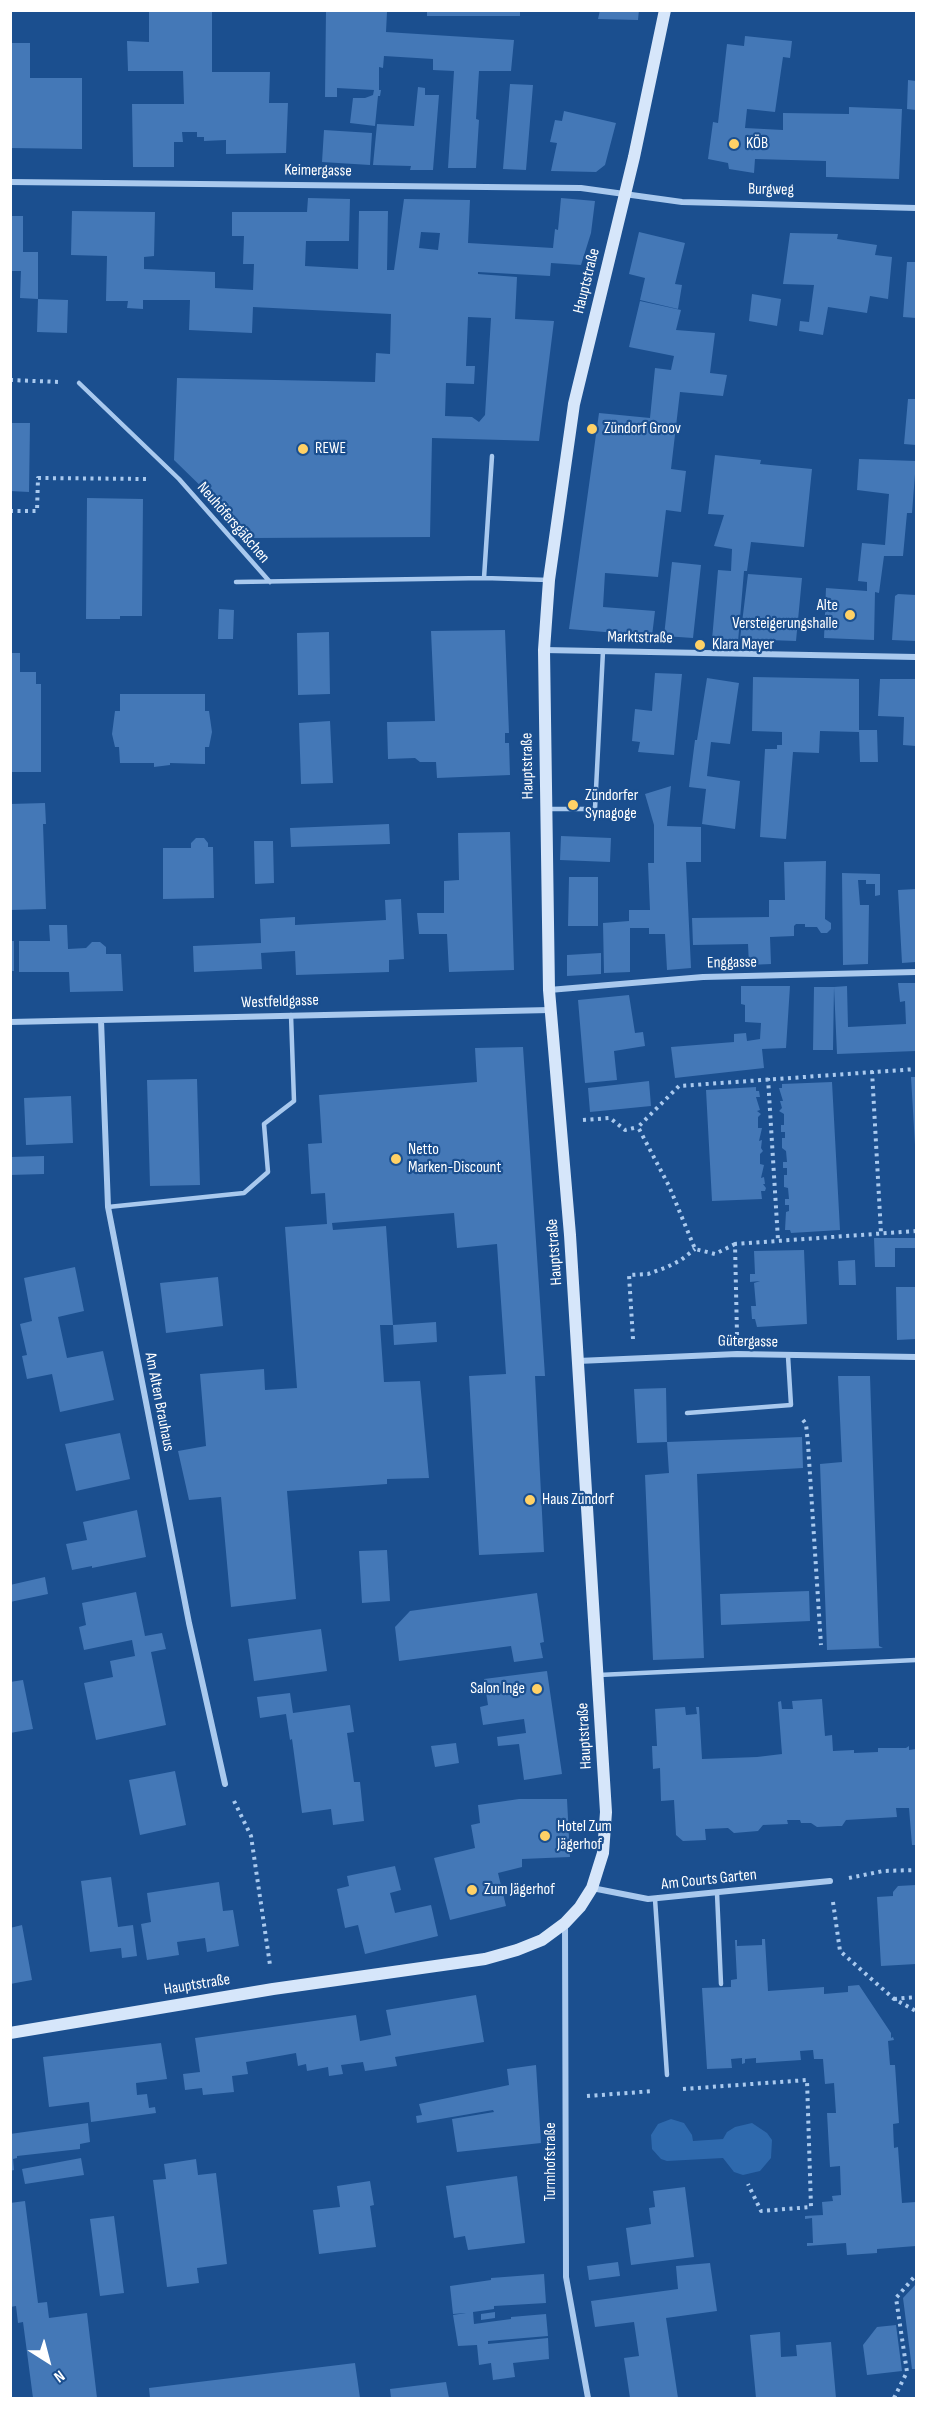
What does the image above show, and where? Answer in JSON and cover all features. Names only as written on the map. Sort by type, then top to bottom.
[{"type":"main road","name":"Hauptstraße","points":[[10,2033],[273,1989],[485,1959],[542,1940],[565,1923],[580,1907],[592,1888],[603,1853],[606,1812],[578,1361],[549,990],[544,650],[549,580],[574,404],[625,193],[665,10]]},
{"type":"street","name":"Keimergasse","points":[[10,182],[581,188],[625,193]]},
{"type":"street","name":"Burgweg","points":[[625,193],[682,202],[916,208]]},
{"type":"street","name":"Marktstraße","points":[[544,650],[916,657]]},
{"type":"street","name":"Enggasse","points":[[549,990],[703,977],[916,972]]},
{"type":"street","name":"Westfeldgasse","points":[[10,1022],[551,1010]]},
{"type":"street","name":"Am Alten Brauhaus","points":[[100,1020],[108,1207],[189,1623],[225,1784]]},
{"type":"street","name":"Gütergasse","points":[[578,1361],[737,1354],[916,1357]]},
{"type":"street","name":"Am Courts Garten","points":[[592,1888],[655,1899],[830,1881]]},
{"type":"street","name":"Turmhofstraße","points":[[565,1923],[566,2277],[588,2398]]},
{"type":"lane","name":"Neuhöfersgäßchen","points":[[79,383],[179,480],[270,582],[484,578],[549,580]]},
{"type":"lane","points":[[484,578],[492,456]]},
{"type":"lane","points":[[236,582],[270,582]]},
{"type":"lane","points":[[546,809],[595,808],[603,651]]},
{"type":"lane","points":[[108,1207],[244,1193],[268,1172],[264,1124],[294,1101],[291,1015]]},
{"type":"lane","points":[[687,1413],[791,1405],[788,1356]]},
{"type":"lane","points":[[598,1675],[916,1660]]},
{"type":"lane","points":[[717,1893],[721,1984]]},
{"type":"lane","points":[[655,1899],[667,2075]]},
{"type":"path","points":[[10,380],[79,383]]},
{"type":"path","points":[[10,511],[37,511],[38,478],[179,480]]},
{"type":"path","points":[[561,1122],[610,1118],[625,1130],[638,1127],[679,1086],[916,1069]]},
{"type":"path","points":[[872,1071],[881,1233]]},
{"type":"path","points":[[768,1078],[778,1240]]},
{"type":"path","points":[[638,1127],[669,1186],[695,1249]]},
{"type":"path","points":[[695,1249],[715,1254],[735,1244],[916,1231]]},
{"type":"path","points":[[735,1244],[737,1354]]},
{"type":"path","points":[[634,1359],[629,1275],[648,1274],[667,1267],[695,1249]]},
{"type":"path","points":[[808,1444],[822,1664]]},
{"type":"path","points":[[812,1511],[820,1511]]},
{"type":"path","points":[[818,1603],[824,1602]]},
{"type":"path","points":[[225,1784],[251,1836],[273,1989]]},
{"type":"path","points":[[916,1870],[883,1871],[830,1881],[840,1951],[894,1999],[916,2011]]},
{"type":"path","points":[[894,1999],[916,1997]]},
{"type":"path","points":[[680,2089],[807,2080],[811,2207],[761,2211],[748,2184]]},
{"type":"path","points":[[564,2098],[657,2091]]},
{"type":"path","points":[[894,2398],[907,2372],[896,2298],[916,2275]]},
{"type":"shaded area","points":[[671,2119],[684,2123],[693,2141],[723,2139],[727,2132],[735,2127],[752,2123],[767,2133],[772,2140],[771,2158],[760,2171],[743,2175],[734,2172],[723,2158],[667,2161],[661,2159],[652,2149],[651,2135],[658,2124]]},
{"type":"building","points":[[149,10],[212,10],[212,72],[270,72],[269,103],[288,103],[286,153],[226,154],[226,140],[204,141],[204,137],[197,137],[197,132],[182,132],[183,142],[174,142],[174,167],[133,167],[132,104],[184,104],[183,71],[128,71],[127,41],[149,42]]},
{"type":"building","points":[[326,10],[387,12],[386,32],[514,40],[511,71],[479,71],[476,168],[448,168],[454,71],[433,70],[433,59],[384,56],[383,68],[379,67],[379,90],[381,90],[378,96],[375,126],[350,123],[353,98],[373,95],[374,90],[337,88],[337,97],[325,97]]},
{"type":"building","points":[[427,10],[520,10],[520,16],[427,16]]},
{"type":"building","points":[[600,10],[639,10],[638,20],[598,19]]},
{"type":"building","points":[[745,36],[792,41],[790,58],[783,57],[775,112],[747,109],[745,128],[783,130],[783,113],[849,114],[849,107],[902,109],[899,179],[826,177],[826,161],[755,159],[754,173],[729,169],[728,163],[708,159],[713,122],[718,123],[727,44],[744,46]]},
{"type":"building","points":[[10,43],[30,43],[30,78],[82,78],[82,149],[10,148]]},
{"type":"building","points":[[908,80],[916,81],[916,110],[907,109]]},
{"type":"building","points":[[510,84],[533,85],[526,170],[503,169]]},
{"type":"building","points":[[418,87],[425,88],[425,95],[439,95],[433,170],[410,170],[411,166],[373,165],[377,124],[414,126]]},
{"type":"building","points":[[564,111],[616,123],[605,165],[596,172],[551,171],[557,143],[550,142],[555,120],[562,121]]},
{"type":"building","points":[[324,130],[372,133],[370,165],[322,162]]},
{"type":"building","points":[[308,198],[350,199],[349,241],[306,241],[305,266],[358,269],[359,211],[388,211],[387,270],[394,270],[404,199],[470,200],[468,243],[553,248],[555,229],[558,230],[561,198],[595,201],[591,233],[581,265],[551,263],[550,276],[478,272],[478,274],[517,277],[515,319],[554,321],[539,441],[432,438],[430,537],[254,538],[174,460],[177,378],[375,382],[376,353],[390,354],[391,314],[253,307],[252,333],[189,330],[190,300],[143,300],[143,309],[127,308],[128,301],[106,301],[107,256],[71,255],[72,211],[155,212],[154,256],[144,257],[144,269],[215,272],[215,288],[253,290],[254,264],[243,264],[244,236],[232,236],[232,212],[307,212]],"holes":[[[421,232],[440,233],[438,250],[419,248]],[[468,317],[491,318],[485,415],[479,422],[472,417],[445,416],[446,383],[474,384],[475,366],[466,366]]]},
{"type":"building","points":[[10,216],[23,216],[23,252],[38,252],[38,299],[20,298],[21,271],[10,271]]},
{"type":"building","points":[[639,232],[685,243],[675,284],[682,285],[678,309],[640,300],[645,278],[629,274]]},
{"type":"building","points":[[790,233],[838,234],[837,239],[877,245],[875,255],[892,257],[888,299],[870,296],[867,313],[828,307],[823,335],[799,331],[800,321],[809,322],[814,285],[783,284]]},
{"type":"building","points":[[907,262],[916,262],[916,318],[903,317]]},
{"type":"building","points":[[752,294],[781,299],[777,326],[749,321]]},
{"type":"building","points":[[38,299],[68,300],[67,333],[37,332]]},
{"type":"building","points":[[640,301],[681,310],[676,330],[715,333],[710,373],[727,375],[723,396],[680,392],[671,469],[686,471],[681,512],[666,510],[658,577],[605,573],[603,607],[655,611],[652,636],[569,629],[599,413],[650,418],[655,368],[671,370],[674,356],[629,347]]},
{"type":"building","points":[[908,399],[916,399],[916,445],[904,444]]},
{"type":"building","points":[[10,423],[30,423],[29,492],[10,491]]},
{"type":"building","points":[[715,455],[761,460],[760,464],[812,469],[804,547],[751,542],[747,571],[744,571],[738,642],[712,640],[718,570],[731,571],[732,549],[714,546],[724,515],[708,514]]},
{"type":"building","points":[[859,459],[916,461],[912,513],[907,513],[903,556],[884,556],[879,593],[875,592],[874,640],[824,638],[826,588],[867,591],[867,582],[858,581],[862,543],[885,545],[889,494],[857,490]]},
{"type":"building","points":[[87,498],[143,499],[142,616],[120,616],[120,619],[86,619]]},
{"type":"building","points":[[672,562],[701,565],[693,638],[664,636]]},
{"type":"building","points":[[748,574],[802,578],[796,641],[740,639]]},
{"type":"building","points":[[898,594],[916,595],[916,641],[892,640],[895,596]]},
{"type":"building","points":[[219,609],[234,610],[233,639],[218,639]]},
{"type":"building","points":[[505,630],[509,733],[505,733],[505,743],[509,743],[510,775],[437,778],[436,762],[420,762],[415,758],[388,759],[387,722],[435,721],[431,631]]},
{"type":"building","points":[[329,632],[330,694],[298,695],[297,633]]},
{"type":"building","points":[[10,653],[20,653],[20,672],[36,672],[36,684],[41,684],[41,772],[10,772]]},
{"type":"building","points":[[655,673],[682,674],[674,755],[638,752],[640,742],[632,741],[635,709],[652,711]]},
{"type":"building","points":[[753,677],[859,679],[859,732],[820,731],[819,753],[793,752],[786,839],[760,837],[765,749],[777,749],[777,745],[782,745],[782,732],[752,731]]},
{"type":"building","points":[[707,678],[739,683],[730,744],[711,742],[707,776],[740,781],[735,829],[702,824],[706,789],[689,787]]},
{"type":"building","points":[[880,679],[916,679],[916,746],[903,745],[904,717],[878,716]]},
{"type":"building","points":[[120,694],[205,694],[205,711],[209,711],[212,732],[209,747],[205,747],[205,764],[170,763],[170,765],[154,767],[154,763],[120,763],[119,747],[115,747],[112,734],[115,711],[120,711]]},
{"type":"building","points":[[330,721],[333,783],[301,784],[299,723]]},
{"type":"building","points":[[859,730],[877,730],[878,762],[860,762]]},
{"type":"building","points":[[671,786],[667,826],[701,827],[701,862],[686,862],[691,968],[667,970],[665,934],[649,934],[649,928],[630,928],[630,972],[604,973],[603,923],[629,921],[629,910],[650,910],[648,863],[654,863],[654,825],[645,794]]},
{"type":"building","points":[[45,803],[46,824],[43,824],[46,909],[10,910],[10,804]]},
{"type":"building","points":[[389,824],[390,844],[291,847],[290,828]]},
{"type":"building","points":[[510,832],[514,970],[449,972],[447,934],[419,934],[417,913],[444,913],[444,881],[459,880],[458,833]]},
{"type":"building","points":[[561,836],[611,838],[610,862],[560,860]]},
{"type":"building","points":[[196,838],[204,838],[208,847],[213,847],[214,898],[163,899],[163,848],[191,848],[191,843]]},
{"type":"building","points":[[254,841],[273,841],[274,883],[255,884]]},
{"type":"building","points":[[826,861],[825,919],[831,923],[831,929],[827,933],[821,933],[817,927],[796,924],[794,936],[770,937],[771,964],[749,965],[748,944],[693,945],[692,918],[769,917],[769,900],[785,900],[784,862]]},
{"type":"building","points":[[842,873],[880,874],[880,895],[875,896],[875,884],[866,884],[866,880],[858,880],[860,905],[869,905],[868,964],[843,965]]},
{"type":"building","points":[[569,877],[598,877],[598,926],[568,926]]},
{"type":"building","points":[[916,889],[916,962],[902,963],[898,890]]},
{"type":"building","points":[[401,899],[404,959],[389,960],[389,972],[296,975],[295,951],[261,953],[262,969],[194,972],[193,946],[261,943],[260,919],[295,917],[295,925],[386,920],[385,900]]},
{"type":"building","points":[[49,925],[67,925],[68,949],[86,948],[92,942],[100,942],[106,947],[106,954],[121,954],[123,991],[70,992],[69,972],[19,972],[19,941],[50,941]]},
{"type":"building","points":[[10,941],[14,941],[14,971],[10,971]]},
{"type":"building","points":[[601,953],[601,974],[567,976],[567,955]]},
{"type":"building","points":[[898,983],[916,983],[916,1051],[837,1054],[834,987],[847,986],[848,1027],[906,1024],[905,1001],[900,1002]]},
{"type":"building","points":[[741,986],[790,986],[786,1048],[762,1049],[764,1068],[675,1078],[671,1047],[734,1042],[734,1034],[746,1033],[747,1041],[760,1039],[761,1023],[745,1022],[745,1005],[741,1004]]},
{"type":"building","points":[[814,987],[834,987],[833,1050],[813,1050]]},
{"type":"building","points":[[629,995],[635,1033],[643,1032],[645,1046],[614,1051],[617,1080],[585,1083],[578,1000]]},
{"type":"building","points":[[523,1047],[545,1376],[535,1376],[544,1552],[479,1555],[469,1376],[506,1374],[497,1244],[457,1248],[454,1213],[332,1223],[333,1230],[386,1226],[393,1325],[380,1325],[384,1382],[420,1381],[429,1478],[387,1479],[387,1484],[287,1491],[296,1599],[231,1607],[221,1497],[189,1500],[178,1451],[206,1446],[200,1374],[264,1369],[265,1390],[297,1388],[285,1227],[327,1224],[325,1193],[311,1194],[308,1144],[322,1143],[319,1095],[477,1082],[475,1048]]},
{"type":"building","points":[[911,1077],[916,1077],[916,1145],[915,1145]]},
{"type":"building","points":[[197,1079],[200,1185],[150,1186],[147,1080]]},
{"type":"building","points":[[649,1081],[651,1106],[590,1112],[588,1088]]},
{"type":"building","points":[[832,1082],[840,1230],[791,1233],[790,1230],[785,1230],[786,1212],[789,1211],[789,1205],[785,1205],[785,1199],[789,1199],[788,1188],[784,1187],[784,1175],[787,1175],[787,1168],[783,1168],[783,1162],[787,1162],[786,1151],[782,1148],[782,1138],[785,1138],[785,1132],[781,1132],[781,1125],[784,1125],[784,1114],[779,1111],[782,1108],[780,1101],[783,1101],[779,1088],[782,1088],[782,1084]]},
{"type":"building","points":[[756,1087],[760,1097],[756,1097],[760,1110],[757,1111],[761,1114],[758,1117],[758,1128],[762,1128],[759,1141],[762,1140],[763,1151],[760,1154],[760,1164],[764,1165],[761,1178],[764,1177],[765,1184],[763,1184],[766,1188],[765,1191],[761,1191],[762,1199],[712,1201],[706,1090]]},
{"type":"building","points":[[71,1096],[73,1143],[26,1145],[24,1098]]},
{"type":"building","points":[[44,1156],[44,1174],[10,1175],[10,1157]]},
{"type":"building","points":[[874,1238],[916,1238],[916,1248],[895,1248],[895,1267],[875,1267]]},
{"type":"building","points":[[804,1250],[807,1324],[757,1327],[755,1319],[752,1319],[751,1306],[756,1306],[754,1283],[760,1281],[750,1282],[750,1274],[755,1274],[754,1251]]},
{"type":"building","points":[[855,1260],[856,1285],[839,1285],[838,1261]]},
{"type":"building","points":[[75,1267],[84,1311],[58,1317],[67,1358],[103,1351],[114,1400],[60,1412],[52,1374],[27,1379],[22,1356],[27,1355],[20,1324],[32,1321],[24,1278]]},
{"type":"building","points":[[218,1277],[223,1326],[166,1333],[160,1283]]},
{"type":"building","points":[[896,1287],[916,1287],[916,1339],[897,1340]]},
{"type":"building","points":[[436,1322],[437,1342],[394,1345],[393,1325]]},
{"type":"building","points":[[838,1376],[870,1376],[879,1646],[883,1648],[827,1650],[820,1464],[842,1462]]},
{"type":"building","points":[[666,1388],[667,1442],[637,1443],[634,1389]]},
{"type":"building","points":[[120,1433],[130,1479],[76,1491],[65,1444]]},
{"type":"building","points":[[802,1437],[803,1468],[697,1474],[704,1658],[653,1660],[645,1475],[669,1473],[667,1442]]},
{"type":"building","points":[[137,1510],[146,1557],[72,1570],[66,1544],[87,1540],[83,1522]]},
{"type":"building","points":[[387,1550],[390,1601],[362,1603],[359,1551]]},
{"type":"building","points":[[45,1577],[48,1594],[10,1602],[10,1585]]},
{"type":"building","points":[[809,1591],[810,1621],[721,1625],[720,1594]]},
{"type":"building","points":[[136,1592],[145,1636],[162,1633],[166,1649],[151,1652],[166,1725],[96,1740],[84,1683],[113,1677],[110,1661],[135,1656],[132,1640],[84,1650],[79,1627],[86,1625],[82,1603]]},
{"type":"building","points":[[537,1593],[544,1642],[540,1643],[543,1658],[514,1662],[511,1646],[399,1661],[395,1627],[410,1611]]},
{"type":"building","points":[[321,1629],[327,1671],[254,1681],[248,1639]]},
{"type":"building","points":[[547,1671],[562,1774],[524,1780],[519,1744],[498,1746],[497,1737],[526,1733],[524,1719],[483,1725],[480,1707],[488,1705],[484,1679]]},
{"type":"building","points":[[23,1680],[33,1729],[10,1733],[10,1682]]},
{"type":"building","points":[[290,1693],[293,1713],[350,1705],[354,1732],[347,1733],[354,1782],[360,1782],[364,1821],[333,1825],[331,1809],[302,1813],[292,1739],[290,1740],[286,1714],[260,1718],[257,1697]]},
{"type":"building","points":[[822,1699],[825,1736],[832,1735],[833,1751],[878,1752],[878,1748],[906,1748],[909,1746],[909,1750],[916,1749],[915,1845],[912,1845],[909,1808],[896,1808],[897,1817],[846,1820],[842,1826],[817,1827],[811,1823],[801,1823],[800,1820],[787,1820],[788,1824],[763,1825],[758,1831],[734,1833],[728,1828],[705,1829],[706,1840],[683,1841],[676,1835],[674,1800],[661,1801],[660,1768],[653,1769],[652,1746],[657,1746],[655,1709],[685,1707],[686,1715],[697,1714],[696,1707],[699,1707],[702,1759],[757,1757],[782,1754],[778,1702],[781,1701],[782,1709],[793,1709],[792,1701]]},
{"type":"building","points":[[456,1743],[459,1763],[435,1767],[431,1746]]},
{"type":"building","points":[[175,1771],[186,1825],[140,1835],[129,1780]]},
{"type":"building","points":[[519,1799],[567,1799],[570,1857],[522,1859],[522,1867],[498,1873],[506,1906],[450,1920],[434,1858],[475,1848],[471,1825],[480,1823],[478,1805]]},
{"type":"building","points":[[395,1866],[401,1890],[390,1893],[395,1913],[431,1905],[438,1936],[365,1954],[358,1925],[345,1928],[337,1889],[349,1886],[347,1876]]},
{"type":"building","points":[[111,1877],[118,1927],[133,1925],[137,1956],[122,1958],[121,1948],[90,1952],[81,1881]]},
{"type":"building","points":[[219,1882],[223,1911],[233,1910],[239,1946],[207,1952],[205,1938],[177,1942],[179,1955],[147,1960],[141,1924],[151,1922],[147,1893]]},
{"type":"building","points":[[916,1885],[916,1964],[881,1966],[877,1897],[893,1896],[898,1886]]},
{"type":"building","points":[[22,1925],[32,1980],[10,1984],[10,1928]]},
{"type":"building","points":[[762,1939],[765,1939],[768,1991],[824,1987],[824,1994],[848,1992],[848,1986],[859,1985],[891,2033],[891,2038],[893,2037],[894,2040],[888,2041],[890,2065],[895,2065],[899,2123],[893,2124],[894,2148],[898,2147],[902,2203],[916,2202],[916,2246],[877,2249],[877,2253],[847,2255],[846,2243],[807,2246],[807,2243],[813,2243],[812,2218],[805,2219],[805,2216],[823,2215],[822,2202],[833,2201],[832,2196],[841,2195],[840,2166],[830,2167],[827,2113],[836,2113],[834,2083],[825,2084],[823,2059],[814,2059],[813,2050],[800,2051],[801,2060],[756,2063],[756,2058],[745,2059],[745,2063],[742,2064],[742,2058],[731,2059],[732,2068],[707,2069],[702,1988],[731,1987],[731,1980],[737,1979],[735,1940],[737,1940],[737,1946],[762,1945]]},
{"type":"building","points":[[476,1995],[484,2042],[395,2057],[397,2066],[365,2071],[363,2062],[341,2065],[343,2074],[329,2076],[328,2067],[307,2071],[306,2064],[298,2066],[296,2053],[246,2062],[248,2074],[232,2076],[234,2092],[203,2095],[202,2088],[185,2090],[183,2074],[200,2072],[195,2038],[356,2015],[360,2041],[391,2035],[386,2010]]},
{"type":"building","points":[[161,2043],[167,2079],[136,2083],[137,2095],[147,2094],[149,2108],[155,2107],[156,2113],[91,2122],[89,2102],[49,2107],[43,2057]]},
{"type":"building","points":[[536,2065],[541,2143],[457,2152],[452,2119],[494,2112],[493,2110],[417,2123],[416,2116],[422,2115],[419,2104],[509,2085],[507,2069]]},
{"type":"building","points":[[88,2123],[90,2142],[80,2144],[80,2149],[17,2156],[13,2159],[14,2170],[10,2171],[10,2134]]},
{"type":"building","points":[[81,2158],[84,2175],[25,2184],[22,2169]]},
{"type":"building","points":[[196,2159],[198,2175],[216,2173],[227,2264],[197,2268],[199,2283],[167,2287],[153,2180],[166,2179],[164,2164]]},
{"type":"building","points":[[517,2176],[525,2243],[468,2250],[465,2236],[454,2238],[446,2186]]},
{"type":"building","points":[[370,2181],[374,2205],[370,2206],[376,2247],[319,2254],[313,2210],[340,2207],[337,2186]]},
{"type":"building","points":[[685,2187],[694,2257],[631,2265],[626,2228],[651,2224],[649,2208],[655,2207],[653,2191]]},
{"type":"building","points":[[25,2201],[38,2303],[47,2302],[49,2318],[87,2313],[97,2398],[33,2398],[23,2322],[18,2323],[16,2306],[10,2307],[10,2203]]},
{"type":"building","points":[[114,2216],[124,2293],[100,2296],[90,2219]]},
{"type":"building","points":[[618,2262],[620,2276],[589,2280],[587,2266]]},
{"type":"building","points":[[710,2263],[717,2311],[666,2318],[678,2398],[630,2398],[624,2358],[639,2356],[634,2322],[595,2327],[591,2301],[678,2289],[676,2266]]},
{"type":"building","points":[[544,2274],[546,2303],[494,2306],[494,2309],[473,2312],[474,2324],[511,2319],[511,2317],[546,2314],[548,2336],[488,2341],[488,2344],[548,2338],[549,2359],[513,2363],[515,2377],[493,2380],[491,2363],[479,2365],[477,2345],[458,2346],[453,2315],[466,2313],[453,2314],[450,2286],[491,2280],[491,2278]]},
{"type":"building","points":[[916,2284],[916,2369],[912,2369],[903,2298]]},
{"type":"building","points":[[495,2312],[495,2318],[481,2320],[481,2314]]},
{"type":"building","points":[[896,2325],[902,2371],[867,2375],[863,2345],[877,2327]]},
{"type":"building","points":[[780,2332],[781,2357],[797,2356],[796,2345],[831,2342],[836,2398],[756,2398],[750,2335]]},
{"type":"building","points":[[355,2363],[360,2398],[150,2398],[149,2388]]},
{"type":"building","points":[[446,2382],[449,2398],[391,2398],[390,2389]]},
{"type":"place","name":"KÖB","points":[[734,144]]},
{"type":"place","name":"Zündorf Groov","points":[[592,429]]},
{"type":"place","name":"REWE","points":[[303,449]]},
{"type":"place","name":"Alte Versteigerungshalle","points":[[850,615]]},
{"type":"place","name":"Klara Mayer","points":[[700,645]]},
{"type":"place","name":"Zündorfer Synagoge","points":[[573,805]]},
{"type":"place","name":"Netto Marken-Discount","points":[[396,1159]]},
{"type":"place","name":"Haus Zündorf","points":[[530,1500]]},
{"type":"place","name":"Salon Inge","points":[[537,1689]]},
{"type":"place","name":"Hotel Zum Jägerhof","points":[[545,1836]]},
{"type":"place","name":"Zum Jägerhof","points":[[472,1890]]}]
